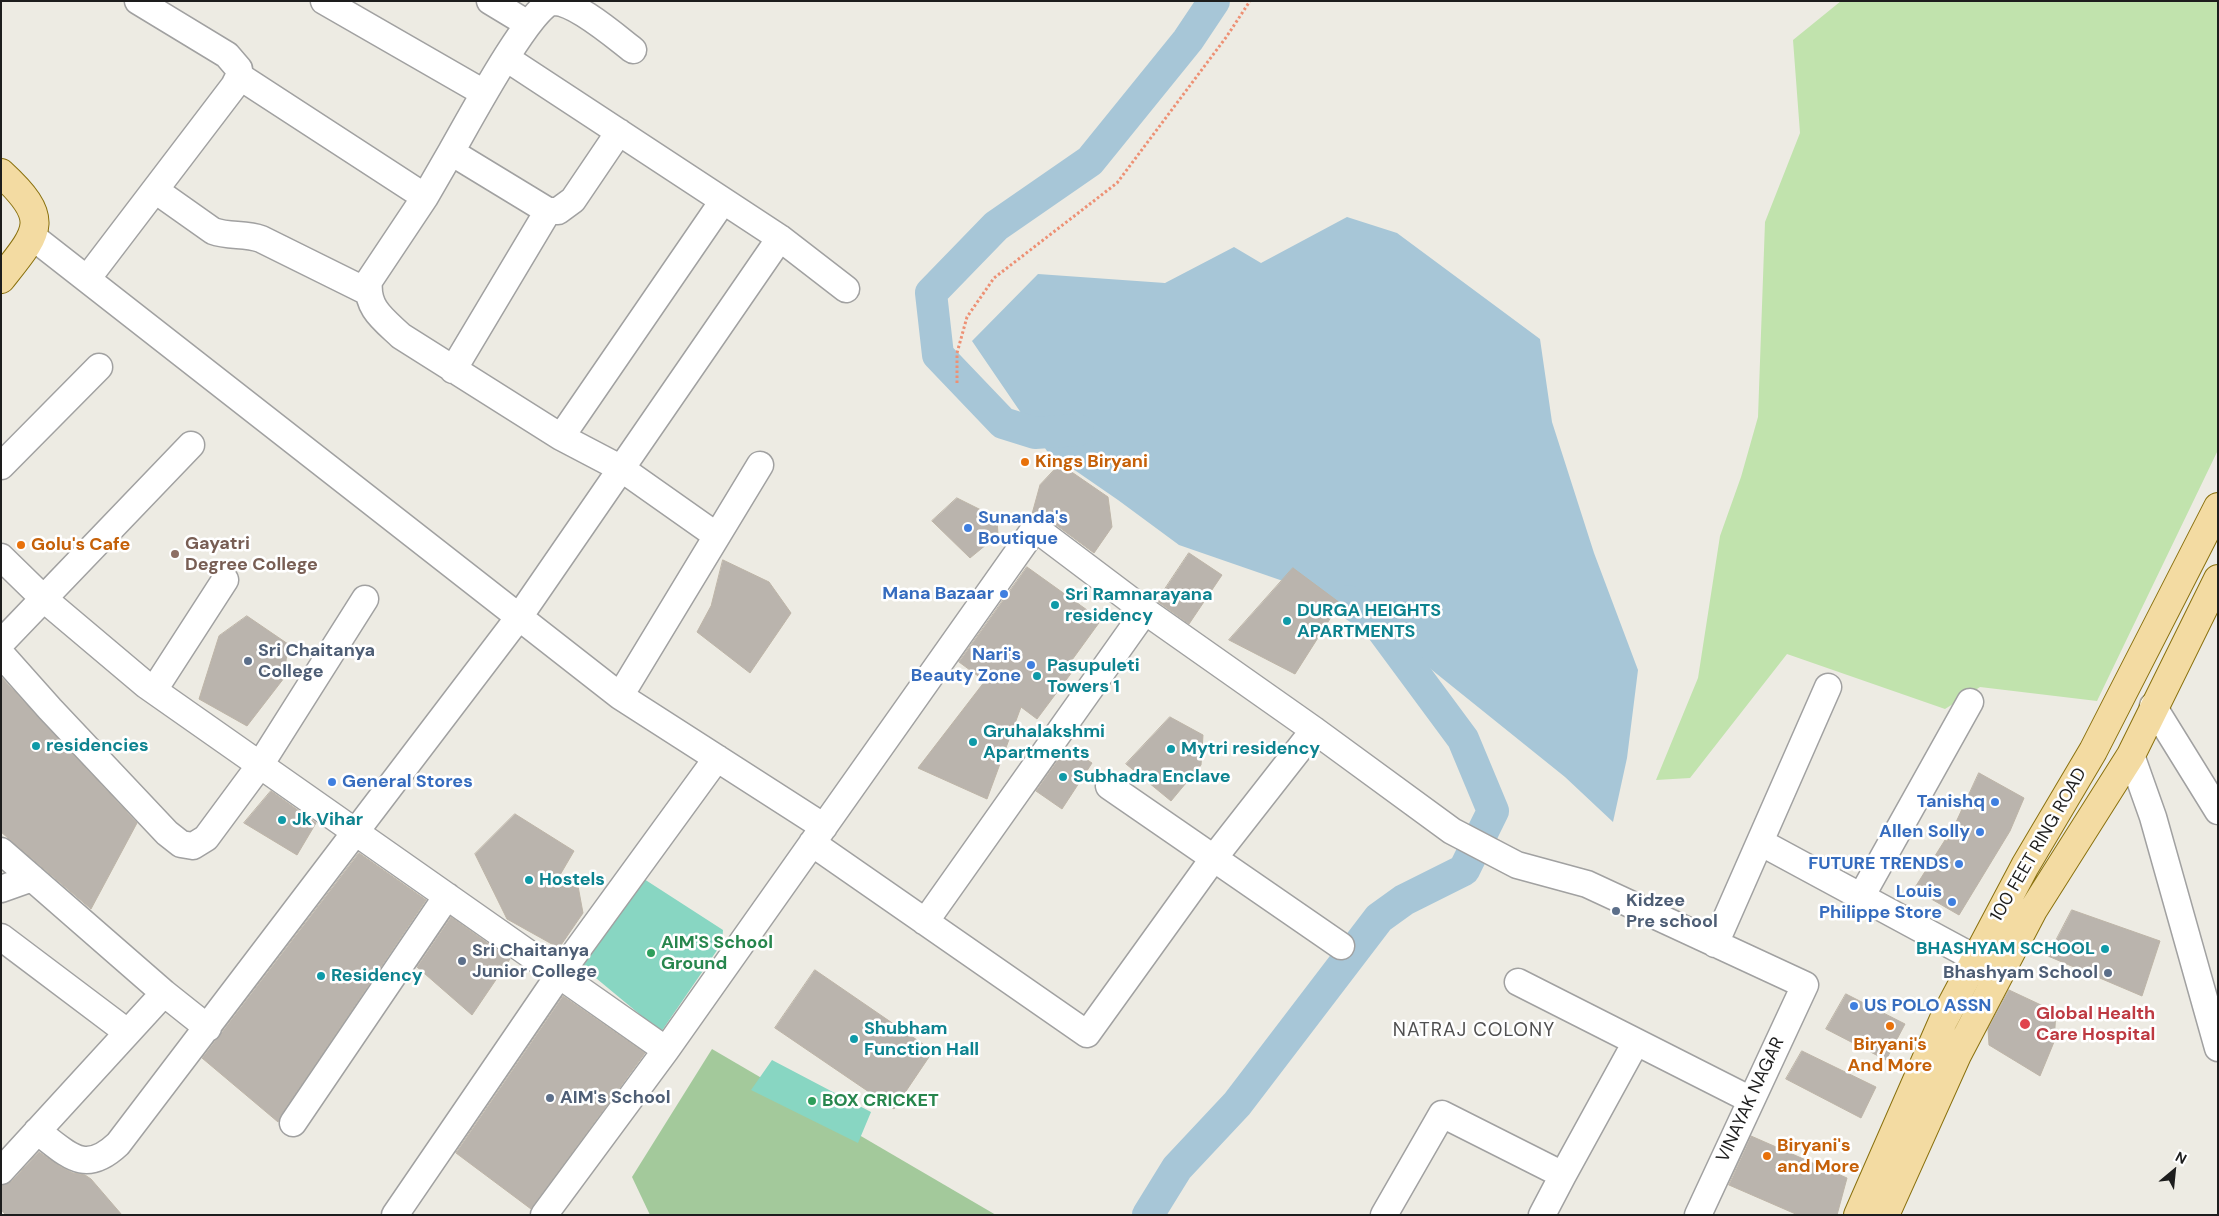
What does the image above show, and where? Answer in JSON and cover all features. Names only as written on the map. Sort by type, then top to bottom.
[{"type":"main road","points":[[1,173],[26,199],[34,215],[33,237],[1,279]]},
{"type":"main road","name":"100 FEET RING ROAD","points":[[1858,1215],[1940,1029],[2025,866],[2094,751],[2218,507]]},
{"type":"main road","name":"100 FEET RING ROAD","points":[[1885,1215],[1957,1055],[2000,972],[2033,910],[2131,755],[2153,706],[2218,579]]},
{"type":"street","points":[[87,279],[234,86],[239,76],[239,69],[226,56],[138,1]]},
{"type":"street","points":[[324,1],[484,93]]},
{"type":"street","points":[[490,1],[528,24]]},
{"type":"street","points":[[633,50],[580,11],[566,4],[552,2],[541,8],[528,24],[484,93],[425,197],[376,268],[369,281],[368,292],[370,302],[380,317],[394,330],[561,438],[622,468],[718,536]]},
{"type":"street","points":[[506,58],[780,238],[846,290]]},
{"type":"street","points":[[239,76],[425,197]]},
{"type":"street","points":[[451,152],[548,211],[558,211],[573,200],[619,132]]},
{"type":"street","points":[[155,190],[213,232],[223,235],[244,235],[260,239],[368,292]]},
{"type":"street","points":[[561,438],[723,201]]},
{"type":"street","points":[[454,370],[548,211]]},
{"type":"street","points":[[33,237],[620,696],[717,758],[818,835],[925,922],[1087,1034],[1213,859],[1314,730]]},
{"type":"street","points":[[37,1131],[77,1159],[91,1161],[106,1156],[118,1144],[357,833],[519,617],[780,238]]},
{"type":"street","points":[[1,466],[99,367]]},
{"type":"street","points":[[1,642],[191,446]]},
{"type":"street","points":[[620,696],[760,465]]},
{"type":"street","points":[[544,1215],[666,1050],[1036,528],[1145,612],[1314,730],[1452,831],[1516,865],[1587,884],[1716,944],[1828,687]]},
{"type":"street","points":[[1,556],[44,599],[154,690],[666,1050]]},
{"type":"street","points":[[154,690],[225,580]]},
{"type":"street","points":[[1,654],[167,833],[181,844],[193,846],[206,838],[260,765],[365,598]]},
{"type":"street","points":[[925,922],[1145,612]]},
{"type":"street","points":[[1861,897],[1970,702]]},
{"type":"street","points":[[2153,706],[2218,811]]},
{"type":"street","points":[[2131,755],[2152,817],[2218,1048]]},
{"type":"street","points":[[395,1215],[559,975],[717,758]]},
{"type":"street","points":[[1109,786],[1341,946]]},
{"type":"street","points":[[1760,842],[2000,972]]},
{"type":"street","points":[[1,851],[208,1028]]},
{"type":"street","points":[[1,889],[32,878]]},
{"type":"street","points":[[293,1122],[446,896]]},
{"type":"street","points":[[1,937],[127,1032]]},
{"type":"street","name":"VINAYAK NAGAR","points":[[1698,1215],[1805,985],[1716,944]]},
{"type":"street","points":[[1518,982],[1751,1100]]},
{"type":"street","points":[[1,1171],[164,992]]},
{"type":"street","points":[[1542,1215],[1636,1042]]},
{"type":"street","points":[[1384,1215],[1442,1114],[1563,1175]]},
{"type":"path","points":[[957,383],[956,353],[966,317],[994,278],[1117,183],[1227,36],[1250,1]]},
{"type":"green space","points":[[1841,1],[2218,1],[2218,450],[2097,701],[1980,687],[1945,709],[1787,654],[1690,778],[1656,780],[1698,678],[1720,536],[1741,477],[1758,417],[1765,222],[1800,133],[1793,40]]},
{"type":"green space","name":"AIM'S School Ground","points":[[644,879],[723,930],[722,943],[661,1032],[579,964]]},
{"type":"green space","points":[[712,1049],[996,1215],[650,1215],[632,1177]]},
{"type":"green space","name":"BOX CRICKET","points":[[772,1060],[871,1112],[858,1143],[751,1090]]},
{"type":"water","points":[[1347,217],[1397,233],[1540,339],[1552,422],[1594,553],[1638,670],[1627,758],[1613,822],[1565,777],[1376,625],[1283,581],[1179,545],[1047,451],[972,341],[1038,274],[1165,283],[1234,247],[1261,263]]},
{"type":"building","points":[[1060,464],[1108,497],[1112,527],[1094,553],[1044,516],[1037,513],[1032,514],[1040,485]]},
{"type":"building","name":"Sunanda's Boutique","points":[[957,498],[997,518],[998,535],[970,558],[932,521]]},
{"type":"building","points":[[1189,553],[1222,575],[1189,624],[1157,601]]},
{"type":"building","points":[[723,560],[769,582],[791,613],[750,673],[697,632],[711,606]]},
{"type":"building","points":[[1027,567],[1101,620],[1072,660],[1078,664],[1037,719],[1021,707],[987,799],[918,768],[985,681],[959,662]]},
{"type":"building","name":"DURGA HEIGHTS APARTMENTS","points":[[1293,568],[1340,603],[1295,674],[1229,640]]},
{"type":"building","name":"Sri Chaitanya College","points":[[247,616],[288,644],[284,678],[247,726],[199,699],[219,636]]},
{"type":"building","name":"residencies","points":[[1,677],[137,823],[91,909],[1,832]]},
{"type":"building","name":"Mytri residency","points":[[1170,717],[1203,735],[1201,765],[1171,801],[1126,764]]},
{"type":"building","name":"Subhadra Enclave","points":[[1067,747],[1092,763],[1062,809],[1036,791]]},
{"type":"building","points":[[1979,773],[2024,798],[2010,831],[1959,915],[1914,889],[1945,840],[1947,841]]},
{"type":"building","name":"Jk Vihar","points":[[271,791],[316,823],[297,855],[244,823]]},
{"type":"building","name":"Hostels","points":[[515,814],[574,851],[560,875],[578,886],[583,913],[559,948],[507,919],[475,854]]},
{"type":"building","name":"Residency","points":[[359,853],[426,900],[278,1122],[202,1058]]},
{"type":"building","name":"BHASHYAM SCHOOL","points":[[2072,910],[2160,941],[2142,996],[2048,956]]},
{"type":"building","name":"Sri Chaitanya Junior College","points":[[451,917],[510,959],[472,1015],[417,967]]},
{"type":"building","name":"Shubham Function Hall","points":[[815,970],[933,1051],[894,1109],[775,1028]]},
{"type":"building","name":"Global Health Care Hospital","points":[[2009,990],[2056,1012],[2054,1042],[2040,1076],[1989,1045],[1988,1029]]},
{"type":"building","points":[[1846,994],[1905,1024],[1886,1060],[1826,1029]]},
{"type":"building","name":"AIM's School","points":[[563,996],[645,1053],[531,1209],[456,1153]]},
{"type":"building","points":[[1802,1051],[1876,1087],[1861,1118],[1786,1079]]},
{"type":"building","name":"Biryani's and More","points":[[1751,1136],[1847,1178],[1837,1215],[1798,1215],[1729,1185]]},
{"type":"building","points":[[39,1152],[61,1167],[91,1179],[122,1215],[6,1215],[1,1210],[1,1186],[12,1181]]},
{"type":"waterway","points":[[1078,430],[1035,433],[1003,423],[938,355],[931,293],[996,226],[1090,161],[1188,40],[1214,1]]},
{"type":"waterway","points":[[1148,1215],[1177,1168],[1237,1104],[1379,918],[1404,900],[1464,870],[1493,811],[1463,739],[1375,620],[1348,601]]},
{"type":"place","name":"Kings Biryani","points":[[1025,462]]},
{"type":"place","name":"Sunanda's Boutique","points":[[968,528]]},
{"type":"place","name":"Golu's Cafe","points":[[21,545]]},
{"type":"place","name":"Gayatri Degree College","points":[[175,554]]},
{"type":"place","name":"Mana Bazaar","points":[[1004,594]]},
{"type":"place","name":"Sri Ramnarayana residency","points":[[1055,605]]},
{"type":"place","name":"DURGA HEIGHTS APARTMENTS","points":[[1287,621]]},
{"type":"place","name":"Sri Chaitanya College","points":[[248,661]]},
{"type":"place","name":"Nari's Beauty Zone","points":[[1031,665]]},
{"type":"place","name":"Pasupuleti Towers 1","points":[[1037,676]]},
{"type":"place","name":"Gruhalakshmi Apartments","points":[[973,742]]},
{"type":"place","name":"residencies","points":[[36,746]]},
{"type":"place","name":"Mytri residency","points":[[1171,749]]},
{"type":"place","name":"Subhadra Enclave","points":[[1063,777]]},
{"type":"place","name":"General Stores","points":[[332,782]]},
{"type":"place","name":"Tanishq","points":[[1995,802]]},
{"type":"place","name":"Jk Vihar","points":[[282,820]]},
{"type":"place","name":"Allen Solly","points":[[1980,832]]},
{"type":"place","name":"FUTURE TRENDS","points":[[1959,864]]},
{"type":"place","name":"Hostels","points":[[529,880]]},
{"type":"place","name":"Louis Philippe Store","points":[[1952,902]]},
{"type":"place","name":"Kidzee Pre school","points":[[1616,911]]},
{"type":"place","name":"BHASHYAM SCHOOL","points":[[2105,949]]},
{"type":"place","name":"AIM'S School Ground","points":[[651,953]]},
{"type":"place","name":"Sri Chaitanya Junior College","points":[[462,961]]},
{"type":"place","name":"Bhashyam School","points":[[2108,973]]},
{"type":"place","name":"Residency","points":[[321,976]]},
{"type":"place","name":"US POLO ASSN","points":[[1854,1006]]},
{"type":"place","name":"Global Health Care Hospital","points":[[2025,1024]]},
{"type":"place","name":"Biryani's And More","points":[[1890,1026]]},
{"type":"place","name":"Shubham Function Hall","points":[[854,1039]]},
{"type":"place","name":"AIM's School","points":[[550,1098]]},
{"type":"place","name":"BOX CRICKET","points":[[812,1101]]},
{"type":"place","name":"Biryani's and More","points":[[1767,1156]]},
{"type":"district","name":"NATRAJ COLONY","points":[[1474,1031]]}]
